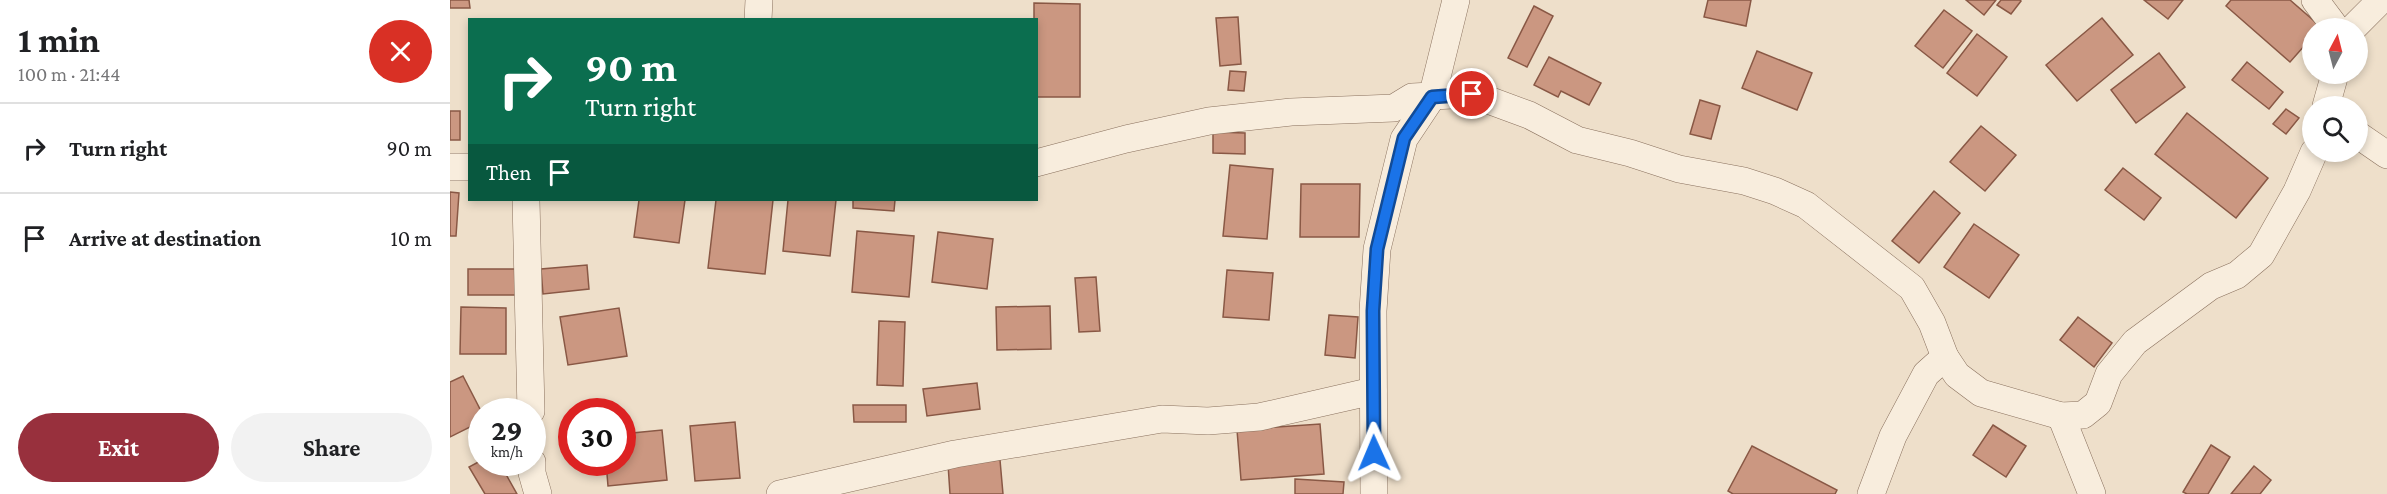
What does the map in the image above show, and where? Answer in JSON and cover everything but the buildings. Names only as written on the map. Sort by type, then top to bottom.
[{"type":"street","points":[[758,18],[759,0]]},
{"type":"street","points":[[1374,494],[1373,311],[1377,249],[1404,138],[1432,97],[1456,0]]},
{"type":"street","points":[[2314,0],[2328,18]]},
{"type":"street","points":[[2363,18],[2381,0]]},
{"type":"street","points":[[1038,163],[1209,121],[1291,112],[1394,108],[1412,97],[1472,94],[1529,115],[1577,140],[1630,153],[1679,169],[1744,181],[1775,191],[1806,205],[1912,288],[1932,323],[1945,357],[1957,375],[1981,393],[2061,416],[2083,415],[2098,403],[2109,374],[2135,342],[2211,286],[2237,275],[2261,255],[2297,191],[2310,162]]},
{"type":"street","points":[[2368,142],[2387,155]]},
{"type":"street","points":[[450,167],[468,167]]},
{"type":"street","points":[[526,201],[531,398]]},
{"type":"street","points":[[1871,494],[1893,436],[1926,374],[1945,357]]},
{"type":"street","points":[[780,494],[955,454],[1162,419],[1208,421],[1259,417],[1373,391]]},
{"type":"street","points":[[2061,416],[2092,494]]},
{"type":"street","points":[[533,476],[538,494]]},
{"type":"route","points":[[1374,453],[1373,311],[1377,249],[1404,138],[1432,97],[1472,94]]}]
